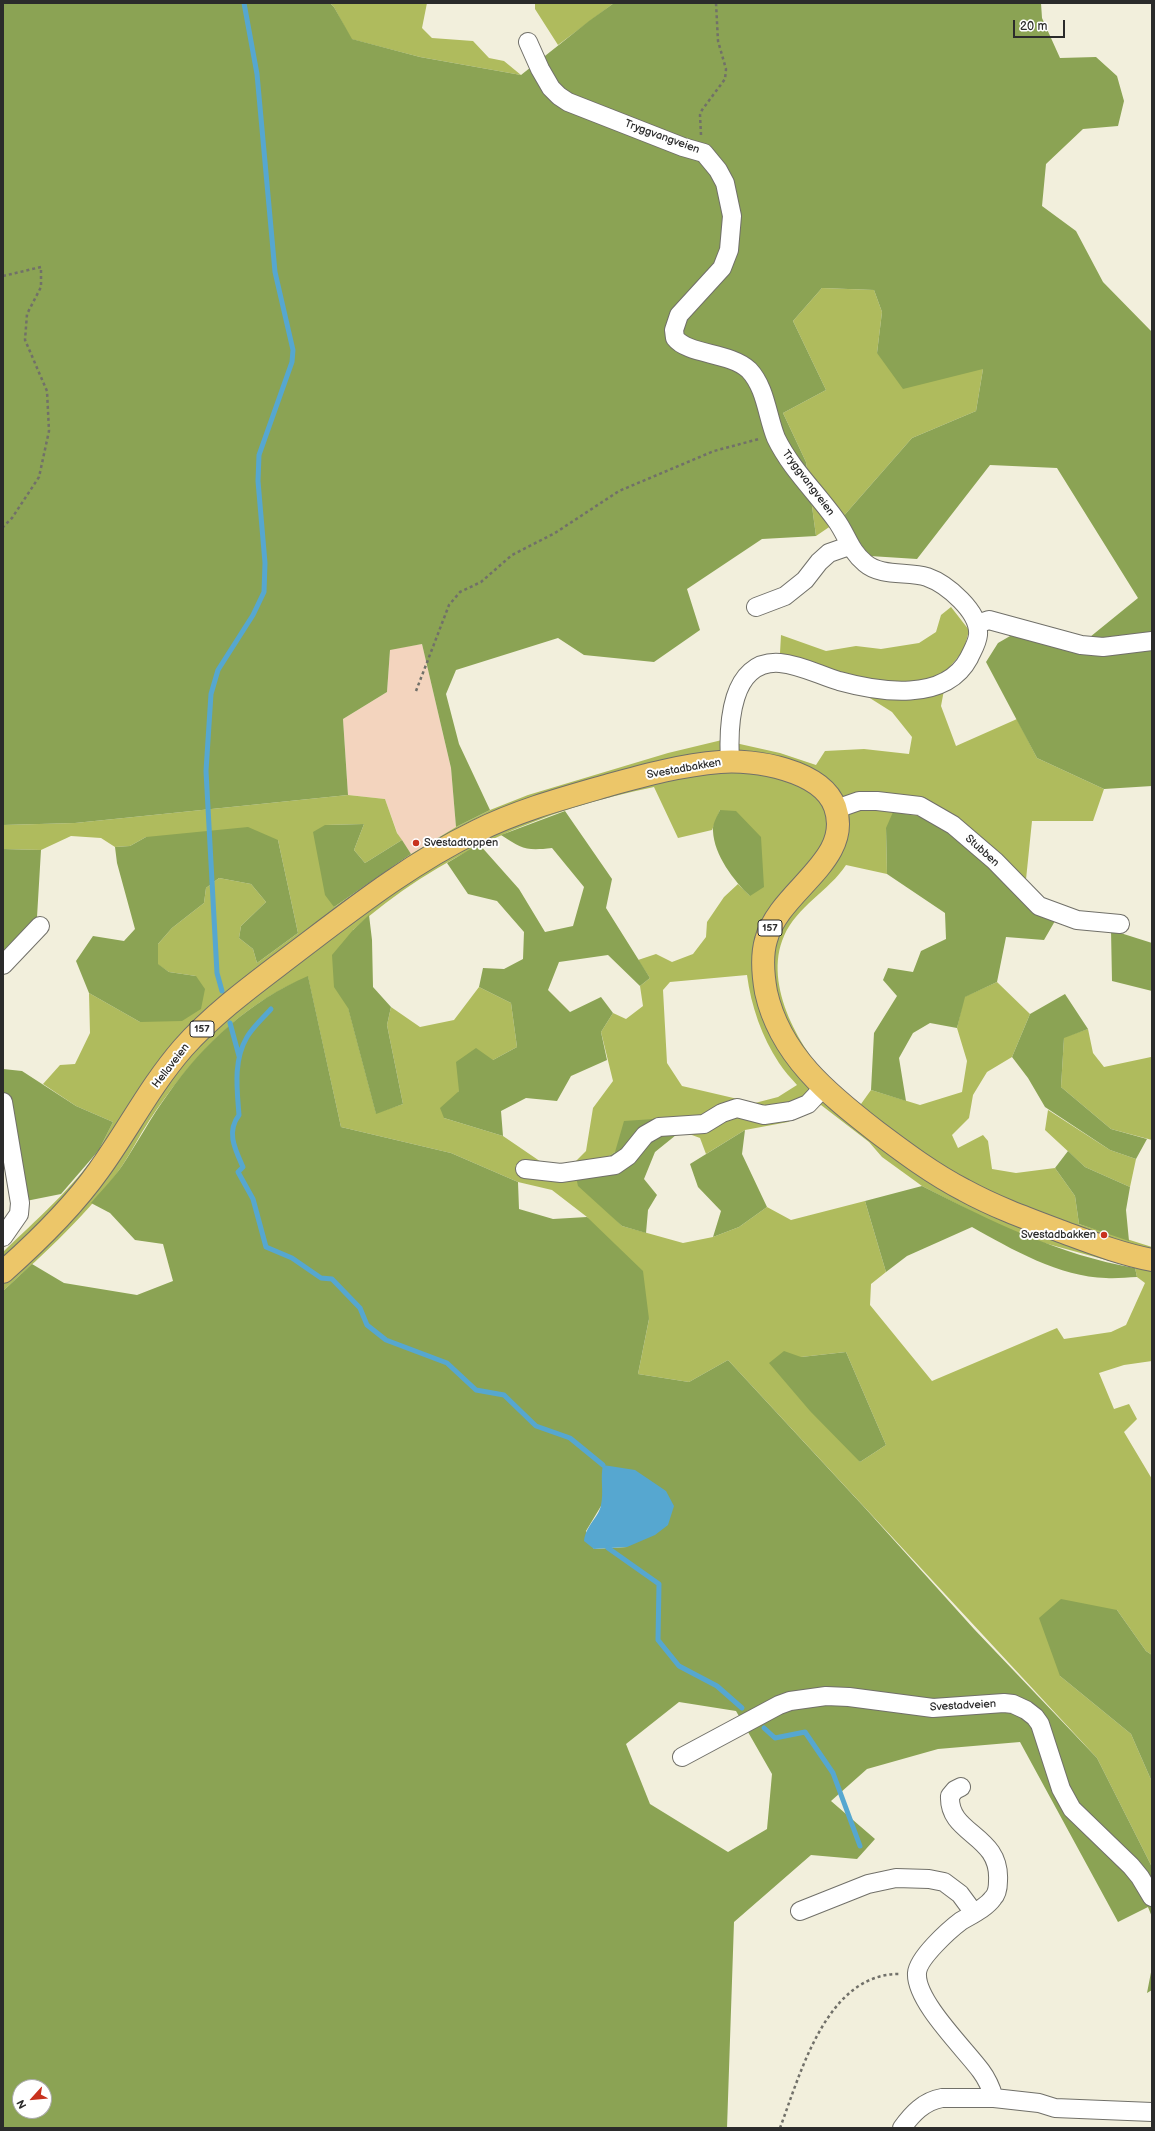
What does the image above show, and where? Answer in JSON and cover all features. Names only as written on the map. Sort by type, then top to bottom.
[{"type":"main road","name":"Svestadbakken","points":[[454,842],[500,820],[569,796],[672,769],[704,763],[730,761],[769,765],[810,780],[829,796],[836,808]]},
{"type":"main road","name":"157","points":[[836,808],[838,823],[834,846],[826,860],[797,889],[776,916],[765,941],[763,956],[764,983],[775,1022],[788,1046],[801,1065],[823,1088],[887,1139],[936,1174],[967,1192],[995,1206],[1099,1246],[1152,1260]]},
{"type":"main road","name":"Hellaveien","points":[[3,1272],[63,1214],[82,1193],[169,1066],[202,1028],[246,991],[347,913],[391,881],[454,842]]},
{"type":"street","name":"Tryggvangveien","points":[[528,42],[540,69],[551,88],[568,102],[683,147],[704,153],[718,170],[730,198],[732,216],[729,250],[722,268],[679,315],[674,330],[676,338],[685,346],[728,358],[744,366],[750,372],[759,385],[775,435],[785,456],[838,523],[849,546],[856,556],[870,568],[877,571],[908,573],[927,577],[942,584],[969,609],[977,624]]},
{"type":"street","points":[[756,607],[785,596],[805,580],[819,562],[829,553],[849,546]]},
{"type":"street","points":[[730,761],[729,739],[734,700],[745,677],[751,670],[768,664],[780,664],[804,669],[838,681],[880,689],[926,689],[943,683],[957,673],[967,661],[977,642],[977,624],[989,620],[1081,645],[1103,647],[1152,641]]},
{"type":"street","name":"Stubben","points":[[836,808],[859,801],[877,801],[920,806],[952,825],[995,862],[1039,906],[1077,920],[1120,924]]},
{"type":"street","points":[[3,965],[40,926]]},
{"type":"street","points":[[525,1169],[561,1173],[615,1165],[628,1156],[645,1135],[659,1126],[704,1124],[722,1113],[737,1108],[764,1115],[791,1111],[808,1104],[823,1088]]},
{"type":"street","points":[[3,1102],[20,1203],[19,1214],[3,1237]]},
{"type":"street","name":"Svestadveien","points":[[682,1757],[779,1705],[806,1698],[849,1697],[933,1708],[1004,1703],[1013,1704],[1026,1710],[1035,1717],[1040,1724],[1061,1789],[1072,1809],[1131,1866],[1140,1877],[1152,1897]]},
{"type":"street","points":[[961,1787],[955,1790],[950,1796],[951,1808],[957,1820],[989,1848],[995,1858],[998,1869],[998,1881],[994,1897],[953,1928],[929,1951],[919,1965],[917,1974],[920,1986],[929,2004],[954,2038],[982,2071],[990,2085],[994,2098]]},
{"type":"street","points":[[800,1911],[868,1884],[896,1878],[929,1879],[944,1882],[960,1894],[974,1913]]},
{"type":"street","points":[[902,2128],[918,2109],[933,2099],[994,2098],[1039,2103],[1055,2108],[1152,2112]]},
{"type":"path","points":[[704,153],[700,115],[725,80],[726,69],[718,41],[716,3]]},
{"type":"path","points":[[3,276],[41,267],[42,287],[27,314],[25,340],[47,391],[48,431],[38,477],[12,518],[3,527]]},
{"type":"path","points":[[416,691],[449,605],[460,592],[481,582],[512,555],[556,533],[619,491],[714,450],[775,435]]},
{"type":"path","points":[[780,2128],[799,2076],[824,2024],[840,2000],[855,1987],[874,1977],[897,1974],[917,1974]]},
{"type":"shaded area","points":[[422,644],[451,768],[456,827],[411,854],[398,835],[385,799],[348,795],[343,719],[387,692],[390,649]]},
{"type":"green space","points":[[3,3],[330,3],[334,7],[352,39],[420,57],[521,75],[614,3],[1041,3],[1042,18],[1060,58],[1096,57],[1117,76],[1124,101],[1118,126],[1083,129],[1046,164],[1042,206],[1076,231],[1103,282],[1152,332],[1152,786],[1104,789],[1037,758],[986,662],[998,643],[1024,628],[1074,650],[1138,598],[1057,468],[990,465],[917,559],[870,556],[841,519],[912,438],[976,411],[983,369],[903,389],[877,353],[882,312],[874,290],[822,288],[793,321],[826,390],[783,413],[806,462],[816,536],[762,539],[687,589],[700,630],[654,662],[584,655],[558,638],[456,670],[446,694],[459,744],[490,810],[456,827],[451,768],[422,644],[390,650],[387,692],[343,719],[348,795],[75,823],[3,825]]},
{"type":"green space","points":[[330,3],[427,3],[422,28],[432,38],[473,41],[489,58],[504,61],[521,75],[420,57],[351,39],[334,7]]},
{"type":"green space","points":[[535,3],[614,3],[558,45],[535,9]]},
{"type":"green space","points":[[822,288],[874,290],[882,312],[877,353],[983,369],[976,411],[912,438],[841,519],[816,536],[806,462],[783,413],[826,390],[793,321]]},
{"type":"green space","points":[[951,607],[969,630],[964,650],[948,669],[941,706],[956,746],[1017,719],[1037,758],[1104,789],[1093,821],[1032,821],[1024,899],[886,828],[887,874],[846,865],[831,883],[805,907],[790,925],[784,936],[778,955],[778,975],[782,996],[789,1017],[810,1056],[837,1086],[861,1104],[871,1090],[920,1105],[962,1092],[967,1061],[957,1028],[964,997],[997,982],[1030,1014],[1012,1057],[987,1072],[973,1095],[969,1118],[952,1135],[958,1148],[983,1135],[988,1141],[992,1169],[1016,1173],[1055,1168],[1075,1196],[1079,1224],[1152,1247],[1152,1361],[1124,1365],[1099,1373],[1114,1409],[1129,1404],[1137,1419],[1124,1432],[1152,1479],[1152,1655],[1146,1651],[1117,1610],[1060,1676],[1131,1734],[1152,1782],[1152,1867],[1097,1758],[728,1360],[689,1382],[638,1374],[649,1319],[587,1217],[552,1190],[518,1182],[451,1153],[341,1127],[308,977],[283,988],[260,1002],[238,1019],[199,1056],[164,1099],[145,1127],[122,1166],[96,1200],[51,1247],[3,1291],[3,1252],[66,1191],[89,1164],[99,1150],[113,1122],[76,1106],[43,1084],[60,1065],[75,1064],[90,1033],[89,993],[140,1022],[196,976],[169,972],[157,964],[158,944],[172,928],[204,903],[206,888],[219,878],[251,884],[266,902],[241,926],[239,938],[253,949],[257,963],[298,933],[278,840],[146,837],[130,846],[115,847],[101,838],[71,836],[41,850],[3,849],[3,825],[75,823],[348,795],[385,799],[397,833],[402,840],[365,863],[354,850],[364,824],[325,825],[334,907],[411,854],[456,827],[490,810],[528,795],[668,753],[722,740],[780,753],[816,765],[825,751],[864,749],[909,754],[912,737],[892,712],[827,671],[780,653],[781,635],[826,651],[856,646],[881,649],[919,643],[936,632],[941,615]],"holes":[[[654,787],[678,838],[712,830],[720,810],[750,896],[738,884],[724,897],[707,922],[706,937],[693,954],[672,962],[656,954],[638,960],[650,978],[640,986],[643,1006],[626,1019],[613,1013],[601,1032],[613,1081],[593,1108],[586,1151],[568,1169],[547,1166],[503,1136],[444,1118],[459,1091],[493,1060],[517,1047],[511,1003],[479,987],[454,1020],[420,1027],[391,1007],[387,1025],[403,1104],[376,1113],[348,1007],[353,930],[386,903],[420,879],[456,858],[533,822],[572,808],[613,796]],[[747,975],[754,1010],[762,1032],[779,1063],[797,1085],[778,1097],[755,1103],[682,1086],[667,1063],[663,990],[670,982]],[[821,1105],[869,1142],[882,1157],[922,1186],[988,1220],[1037,1241],[1135,1268],[1137,1277],[1145,1283],[1126,1325],[1111,1332],[1064,1339],[1057,1328],[932,1381],[870,1305],[871,1284],[886,1272],[865,1201],[791,1220],[767,1207],[739,1227],[713,1237],[683,1243],[622,1226],[576,1177],[615,1152],[681,1131],[700,1138],[706,1154],[745,1130],[788,1122]],[[846,1352],[886,1445],[860,1462],[801,1357]]]},
{"type":"green space","points":[[720,810],[736,811],[761,837],[764,887],[750,896],[726,867],[717,849],[714,840],[713,826]]},
{"type":"green space","points":[[565,811],[612,879],[606,908],[650,978],[640,986],[608,955],[559,962],[548,990],[570,1012],[601,997],[613,1013],[601,1032],[607,1060],[571,1076],[557,1101],[526,1098],[501,1111],[503,1136],[444,1118],[440,1108],[459,1091],[456,1062],[476,1048],[493,1060],[517,1047],[511,1003],[479,987],[483,968],[504,969],[523,959],[524,932],[497,901],[468,894],[447,863],[479,844],[519,889],[545,932],[573,926],[584,887],[552,848],[525,848],[501,835]]},
{"type":"green space","points":[[893,812],[922,817],[956,836],[1055,921],[1044,940],[1006,937],[997,982],[965,997],[957,1028],[930,1023],[913,1033],[899,1058],[906,1101],[871,1090],[874,1033],[897,996],[883,980],[888,968],[913,972],[921,951],[946,939],[945,913],[887,874],[886,828]]},
{"type":"green space","points":[[364,824],[354,850],[365,863],[402,840],[411,854],[334,907],[325,895],[313,832],[325,825]]},
{"type":"green space","points":[[248,827],[278,840],[298,933],[257,963],[253,949],[239,938],[241,926],[266,902],[251,884],[219,878],[206,888],[204,903],[172,928],[158,944],[158,964],[169,972],[196,976],[205,989],[201,1009],[182,1021],[140,1022],[89,993],[76,961],[93,936],[124,941],[135,929],[117,863],[115,847],[130,846],[146,837]]},
{"type":"green space","points":[[3,849],[41,850],[37,917],[3,954]]},
{"type":"green space","points":[[369,915],[372,940],[373,987],[391,1007],[387,1025],[403,1104],[376,1114],[348,1008],[334,987],[332,955],[353,930]]},
{"type":"green space","points":[[1111,930],[1152,943],[1152,991],[1112,981]]},
{"type":"green space","points":[[308,976],[341,1127],[451,1153],[518,1182],[519,1209],[553,1219],[587,1217],[643,1271],[649,1319],[638,1374],[689,1382],[728,1360],[865,1508],[974,1629],[1097,1758],[1152,1867],[1152,1917],[1148,1907],[1118,1922],[1020,1742],[938,1749],[867,1769],[831,1801],[875,1839],[857,1859],[811,1855],[734,1922],[727,2128],[3,2128],[3,1291],[32,1264],[64,1283],[137,1295],[173,1281],[163,1244],[135,1240],[110,1213],[91,1203],[118,1171],[162,1103],[197,1058],[230,1025],[267,998]],"holes":[[[601,1506],[627,1547],[594,1549],[586,1531]],[[679,1702],[736,1711],[772,1774],[767,1829],[728,1852],[650,1804],[626,1744]]]},
{"type":"green space","points":[[1065,994],[1088,1029],[1064,1038],[1061,1087],[1111,1129],[1147,1139],[1136,1159],[1110,1150],[1045,1107],[1028,1078],[1012,1057],[1030,1014]]},
{"type":"green space","points":[[1088,1029],[1093,1053],[1104,1067],[1151,1057],[1152,1140],[1111,1129],[1061,1087],[1064,1037]]},
{"type":"green space","points":[[3,1069],[22,1071],[76,1106],[113,1122],[99,1150],[61,1194],[26,1201],[3,1132]]},
{"type":"green space","points":[[1048,1110],[1110,1150],[1136,1159],[1130,1187],[1085,1167],[1045,1130]]},
{"type":"green space","points":[[654,1119],[681,1131],[655,1152],[644,1179],[657,1195],[648,1210],[646,1233],[622,1226],[578,1186],[576,1177],[615,1152],[624,1121]]},
{"type":"green space","points":[[745,1130],[742,1154],[767,1207],[739,1227],[713,1237],[721,1211],[698,1187],[690,1164]]},
{"type":"green space","points":[[1068,1151],[1085,1167],[1130,1187],[1126,1210],[1129,1241],[1079,1224],[1075,1196],[1055,1168]]},
{"type":"green space","points":[[922,1186],[1000,1224],[1052,1246],[1079,1255],[1135,1268],[1137,1277],[1106,1278],[1071,1273],[1019,1253],[972,1227],[907,1256],[886,1272],[865,1201]]},
{"type":"green space","points":[[784,1351],[801,1357],[846,1352],[886,1445],[860,1462],[810,1411],[769,1363]]},
{"type":"green space","points":[[1061,1599],[1117,1610],[1146,1651],[1152,1655],[1152,1782],[1131,1734],[1060,1676],[1039,1618]]},
{"type":"green space","points":[[1152,1967],[1152,1990],[1147,1993]]},
{"type":"water","points":[[603,1465],[635,1470],[666,1491],[674,1506],[668,1525],[655,1535],[627,1547],[594,1549],[584,1541],[587,1530],[598,1513],[601,1505]]},
{"type":"waterway","points":[[222,991],[217,973],[206,771],[211,694],[218,670],[253,615],[264,592],[265,563],[258,481],[259,455],[292,362],[293,350],[275,272],[257,74],[244,3]]},
{"type":"waterway","points":[[271,1009],[249,1033],[243,1046],[237,1075],[239,1115],[235,1121],[232,1134],[237,1154],[243,1167],[238,1172],[253,1199],[266,1247],[292,1258],[321,1278],[332,1279],[360,1308],[367,1325],[386,1340],[447,1363],[476,1390],[504,1395],[536,1426],[570,1438],[603,1465]]},
{"type":"waterway","points":[[230,1023],[239,1056]]},
{"type":"waterway","points":[[608,1548],[659,1584],[658,1640],[679,1666],[717,1686],[742,1708]]},
{"type":"waterway","points":[[764,1728],[775,1738],[805,1732],[833,1773],[860,1846]]},
{"type":"place","name":"Svestadtoppen","points":[[416,843]]},
{"type":"place","name":"Svestadbakken","points":[[1104,1235]]}]
